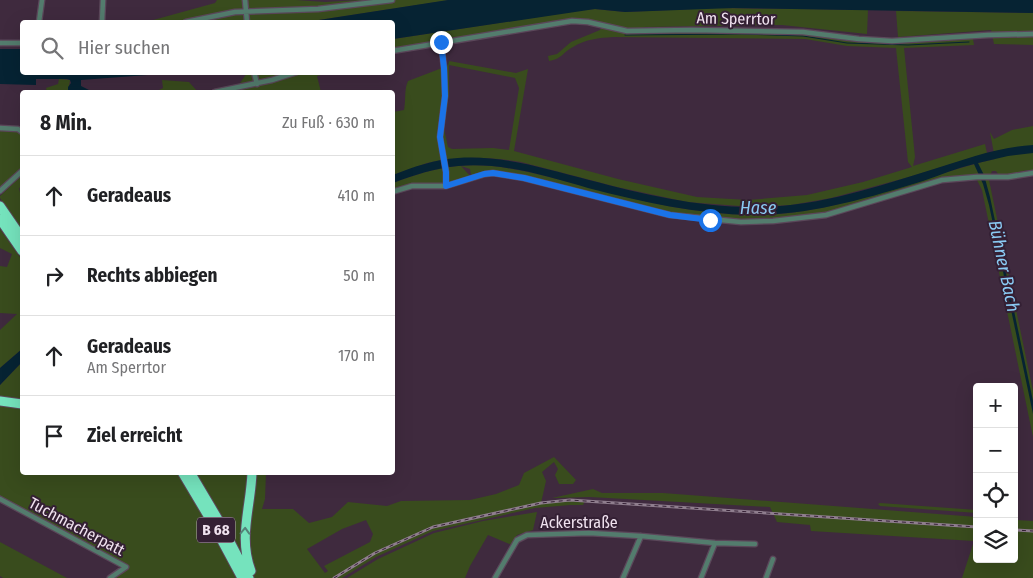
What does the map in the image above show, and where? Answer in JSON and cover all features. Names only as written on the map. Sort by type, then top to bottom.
[{"type":"highway","points":[[0,206],[20,235]]},
{"type":"highway","points":[[0,219],[20,248]]},
{"type":"highway","points":[[0,402],[20,403]]},
{"type":"highway","points":[[179,475],[189,484]]},
{"type":"highway","name":"B 68","points":[[184,475],[242,578]]},
{"type":"highway","name":"B 68","points":[[192,475],[220,521],[250,578]]},
{"type":"highway","points":[[252,475],[244,545],[254,578]]},
{"type":"street","points":[[39,20],[42,0]]},
{"type":"street","points":[[102,20],[104,0]]},
{"type":"street","points":[[244,0],[246,20]]},
{"type":"street","points":[[196,20],[235,12],[318,9],[392,0]]},
{"type":"street","name":"Am Sperrtor","points":[[395,50],[572,21],[588,22],[627,31],[803,32],[882,41],[1033,34]]},
{"type":"street","points":[[441,42],[445,96],[440,127],[446,186]]},
{"type":"street","points":[[0,43],[20,43]]},
{"type":"street","points":[[255,75],[257,84]]},
{"type":"street","points":[[226,90],[257,84],[287,75]]},
{"type":"street","points":[[0,128],[12,128],[20,131]]},
{"type":"street","points":[[0,191],[20,173]]},
{"type":"street","points":[[395,191],[412,186],[446,186],[484,174],[501,174],[524,178],[670,215],[741,222],[773,221],[826,214],[942,180],[1008,177],[1033,173]]},
{"type":"street","name":"Tuchmacherpatt","points":[[0,498],[126,567],[110,578]]},
{"type":"street","name":"Ackerstraße","points":[[496,578],[517,540],[527,535],[589,533],[715,543],[755,544]]},
{"type":"street","name":"Ackerstraße","points":[[623,578],[641,536]]},
{"type":"street","points":[[701,578],[715,543]]},
{"type":"street","points":[[766,578],[773,559]]},
{"type":"green space","points":[[217,0],[325,2],[450,0],[319,20],[153,20],[215,3]]},
{"type":"green space","points":[[715,8],[868,10],[867,34],[782,25],[645,27],[629,33],[752,32],[892,43],[973,39],[974,45],[904,48],[915,157],[913,166],[985,144],[987,153],[831,198],[791,205],[753,207],[687,202],[617,187],[521,162],[474,158],[446,160],[441,131],[445,66],[448,65],[449,61],[516,73],[528,69],[514,151],[618,179],[697,197],[748,200],[807,195],[863,182],[912,167],[908,162],[896,48],[847,46],[805,39],[613,37],[583,42],[557,59],[549,61],[548,56],[557,54],[571,42],[600,30],[603,25],[590,20],[565,19],[395,49],[395,39],[595,9],[625,12]],"holes":[[[449,65],[515,78],[519,88],[509,150],[493,148],[452,149],[448,147],[444,129],[449,94]]]},
{"type":"green space","points":[[896,11],[1033,13],[1033,45],[994,44],[991,30],[898,37]]},
{"type":"green space","points":[[442,68],[442,95],[437,133],[442,160],[395,174],[395,112],[404,110],[408,81]]},
{"type":"green space","points":[[246,75],[321,75],[317,76],[320,90],[238,90],[238,86]]},
{"type":"green space","points":[[59,79],[70,80],[68,90],[46,90],[46,88],[58,84]]},
{"type":"green space","points":[[162,80],[189,82],[196,90],[159,90],[163,88]]},
{"type":"green space","points":[[1033,126],[1033,170],[1011,174],[998,174],[996,171],[992,171],[990,176],[942,179],[826,212],[772,219],[741,221],[645,208],[521,176],[488,171],[471,175],[470,169],[461,166],[472,178],[452,185],[412,186],[395,191],[395,182],[417,175],[449,167],[458,166],[476,165],[528,172],[673,207],[732,214],[783,214],[844,203],[875,195],[995,159],[990,132],[994,139],[1012,130]]},
{"type":"green space","points":[[0,128],[18,129],[20,134],[20,171],[0,188]]},
{"type":"green space","points":[[20,177],[20,227],[0,198]]},
{"type":"green space","points":[[977,180],[989,180],[1033,391],[1033,437],[982,190]]},
{"type":"green space","points":[[0,229],[20,257],[20,351],[0,368],[0,330],[17,314],[0,313],[0,266],[7,267],[12,254],[0,248]]},
{"type":"green space","points":[[20,364],[20,475],[183,475],[242,578],[110,578],[125,567],[0,499],[0,385]]},
{"type":"green space","points":[[554,457],[576,480],[573,484],[559,484],[555,475],[558,469],[554,462],[542,472],[546,481],[541,503],[570,500],[585,501],[583,505],[535,508],[433,531],[376,557],[342,578],[249,578],[191,475],[266,475],[265,499],[262,509],[293,509],[309,523],[332,517],[348,502],[387,506],[401,501],[470,500],[496,494],[519,485],[524,473]],"holes":[[[366,520],[373,534],[370,542],[324,566],[328,571],[325,573],[307,549],[342,529]]]},
{"type":"green space","points":[[593,489],[602,493],[663,493],[973,517],[973,541],[811,531],[810,525],[777,522],[770,507],[590,497],[552,498]]},
{"type":"green space","points":[[878,504],[973,510],[973,513],[880,506]]},
{"type":"green space","points":[[537,512],[533,530],[517,535],[512,545],[488,535],[465,578],[347,578],[378,559],[434,533],[483,521]]},
{"type":"green space","points":[[1018,520],[1033,521],[1033,578],[962,578],[973,544],[973,563],[1018,563]]},
{"type":"green space","points":[[0,542],[67,578],[3,578],[0,576]]},
{"type":"water","points":[[448,0],[1033,0],[1033,13],[733,8],[625,12],[595,9],[395,39],[395,20],[319,20]]},
{"type":"water","points":[[0,49],[20,49],[20,75],[147,75],[81,80],[81,86],[89,90],[68,90],[71,83],[67,79],[36,79],[36,85],[0,84]]},
{"type":"water","points":[[1033,145],[1033,153],[1008,156],[978,163],[984,175],[990,197],[1033,401],[1033,414],[989,205],[983,184],[974,164],[923,181],[818,209],[753,215],[711,212],[670,206],[588,188],[524,171],[491,166],[475,165],[441,168],[395,182],[395,174],[417,166],[449,159],[475,158],[541,167],[670,199],[711,205],[776,206],[799,204],[845,195],[982,154]]},
{"type":"water","points":[[20,351],[20,364],[0,385],[0,368]]},
{"type":"waterway","points":[[625,35],[742,34],[803,36],[847,43],[908,45],[969,42]]},
{"type":"railway","points":[[334,578],[375,553],[433,527],[541,503],[570,500],[973,527]]},
{"type":"railway","points":[[1018,530],[1033,531]]},
{"type":"route","points":[[441,42],[445,96],[440,137],[446,172],[446,186],[484,174],[501,174],[524,178],[670,215],[710,220]]},
{"type":"water label","name":"Hase","points":[[758,208]]},
{"type":"water label","name":"Bühner Bach","points":[[1004,266]]}]
